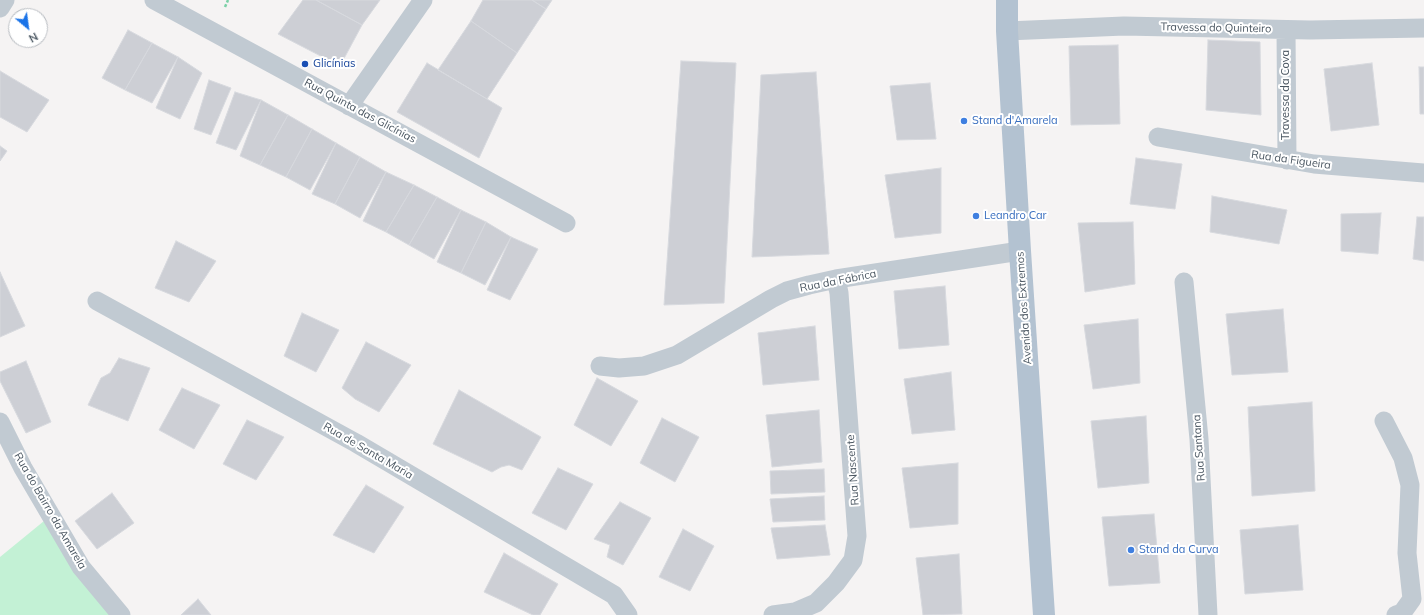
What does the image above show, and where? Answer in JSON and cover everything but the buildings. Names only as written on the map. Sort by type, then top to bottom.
[{"type":"main road","name":"Avenida dos Extremos","points":[[1007,0],[1007,30],[1020,251],[1044,615]]},
{"type":"street","points":[[0,8],[5,0]]},
{"type":"street","name":"Rua Quinta das Glicínias","points":[[154,0],[566,223]]},
{"type":"street","points":[[349,106],[422,0]]},
{"type":"street","name":"Travessa do Quinteiro","points":[[1007,30],[1124,26],[1286,30],[1424,28]]},
{"type":"street","name":"Travessa da Cova","points":[[1286,30],[1287,160]]},
{"type":"street","name":"Rua da Figueira","points":[[1158,137],[1314,164],[1424,173]]},
{"type":"street","name":"Rua da Fábrica","points":[[600,366],[619,368],[644,366],[677,355],[787,291],[836,279],[1020,251]]},
{"type":"street","name":"Rua Nascente","points":[[773,615],[795,612],[816,603],[836,583],[853,560],[857,536],[839,293],[836,279]]},
{"type":"street","name":"Rua Santana","points":[[1184,282],[1199,439],[1208,615]]},
{"type":"street","name":"Rua de Santa Maria","points":[[98,300],[356,442],[608,591],[614,595],[628,615]]},
{"type":"street","points":[[1384,421],[1403,458],[1410,485],[1408,553],[1412,600],[1402,613],[1396,615]]},
{"type":"street","name":"Rua do Bairro da Amarela","points":[[0,422],[23,468],[81,567],[121,615]]},
{"type":"path","points":[[225,6],[228,0]]},
{"type":"green space","points":[[44,521],[123,615],[0,615],[0,557]]},
{"type":"place","name":"Glicínias","points":[[305,64]]},
{"type":"place","name":"Stand d'Amarela","points":[[964,121]]},
{"type":"place","name":"Leandro Car","points":[[976,216]]},
{"type":"place","name":"Stand da Curva","points":[[1131,550]]}]
